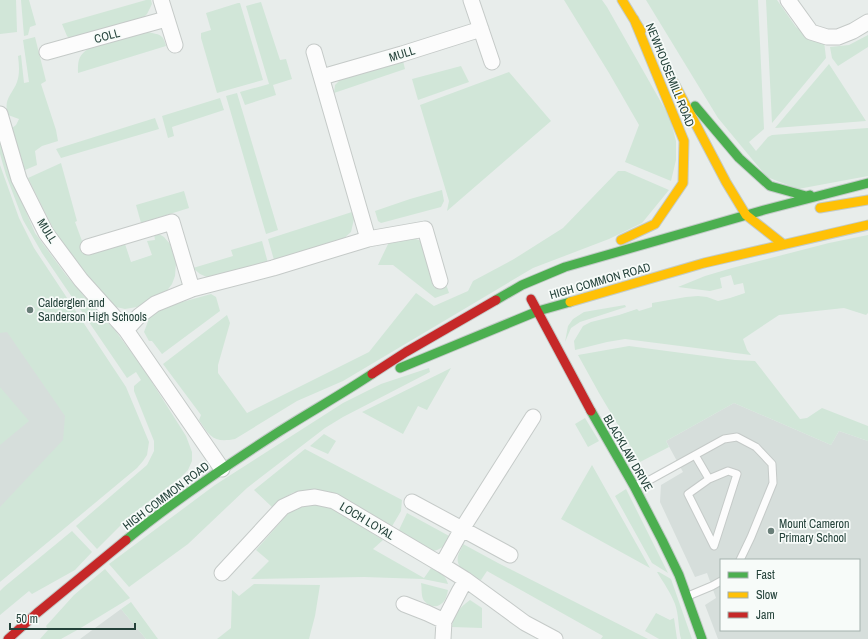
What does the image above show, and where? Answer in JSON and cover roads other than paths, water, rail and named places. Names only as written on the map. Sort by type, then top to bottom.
[{"type":"street","points":[[161,0],[175,45]]},
{"type":"street","points":[[471,0],[492,62]]},
{"type":"street","name":"NEWHOUSEMILL ROAD","points":[[622,0],[667,72],[726,182],[746,215],[782,244]]},
{"type":"street","points":[[788,0],[811,32],[827,37],[838,37],[853,31],[868,22]]},
{"type":"street","name":"COLL","points":[[47,52],[166,19]]},
{"type":"street","name":"NEWHOUSEMILL ROAD","points":[[565,267],[655,224],[683,183],[684,141],[634,19]]},
{"type":"street","name":"MULL","points":[[322,77],[481,29]]},
{"type":"street","points":[[314,52],[368,239]]},
{"type":"street","name":"NEWHOUSEMILL ROAD","points":[[667,72],[740,158],[770,186],[806,196],[867,183]]},
{"type":"street","name":"MULL","points":[[0,114],[19,179],[46,233],[81,280],[126,330],[222,469]]},
{"type":"street","name":"NEWHOUSEMILL ROAD","points":[[704,117],[721,151]]},
{"type":"street","name":"HIGH COMMON ROAD","points":[[8,639],[37,613],[146,524],[222,469],[406,352],[522,285],[565,267],[746,215],[761,207],[867,183]]},
{"type":"street","points":[[814,209],[868,200]]},
{"type":"street","name":"HIGH COMMON ROAD","points":[[761,207],[783,214]]},
{"type":"street","points":[[88,247],[172,222],[192,289]]},
{"type":"street","name":"HIGH COMMON ROAD","points":[[349,389],[538,311],[704,262],[868,225]]},
{"type":"street","points":[[126,330],[139,316],[155,304],[192,289],[273,268],[368,239],[425,229],[440,281]]},
{"type":"street","name":"BLACKLAW DRIVE","points":[[522,285],[538,311],[591,412],[634,486],[679,575],[702,639]]},
{"type":"street","points":[[442,565],[462,529],[533,417]]},
{"type":"street","name":"LOCH LOYAL","points":[[222,573],[283,507],[300,499],[315,497],[334,501],[442,565],[466,580],[525,623],[555,639]]},
{"type":"street","points":[[412,502],[510,555]]},
{"type":"street","points":[[443,639],[444,621],[466,580]]},
{"type":"street","points":[[404,604],[444,621]]},
{"type":"lane","points":[[634,486],[646,482],[724,439],[737,437],[756,447],[772,464],[773,483],[740,559]]},
{"type":"lane","points":[[695,454],[710,479]]},
{"type":"lane","points":[[728,471],[737,474],[714,546],[688,494],[710,479],[728,471]]},
{"type":"lane","points":[[686,597],[720,582]]},
{"type":"place","name":"Calderglen and Sanderson High Schools","points":[[30,310]]},
{"type":"place","name":"Mount Cameron Primary School","points":[[771,531]]}]
